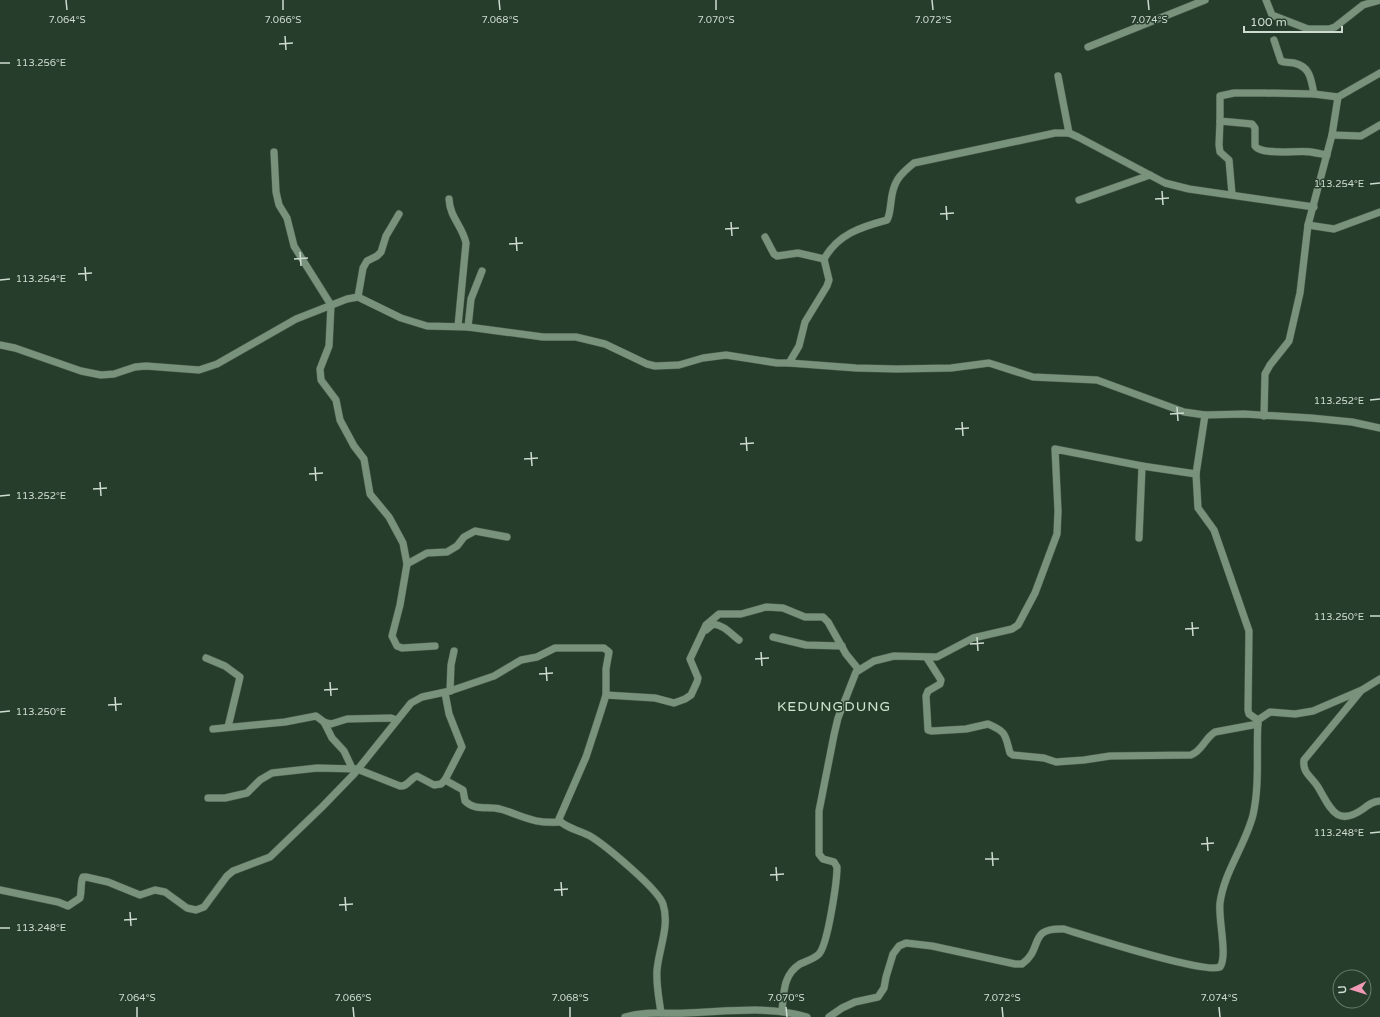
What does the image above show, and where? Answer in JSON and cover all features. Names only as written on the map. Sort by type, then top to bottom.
[{"type":"street","points":[[1088,47],[1205,0]]},
{"type":"street","points":[[1266,0],[1272,15],[1302,26],[1319,30],[1335,27],[1363,5],[1380,0]]},
{"type":"street","points":[[1274,40],[1281,61],[1299,65],[1307,70],[1311,79],[1314,94]]},
{"type":"street","points":[[1232,194],[1229,160],[1220,152],[1219,145],[1220,96],[1264,93],[1314,94],[1338,97],[1380,73]]},
{"type":"street","points":[[1058,76],[1068,134]]},
{"type":"street","points":[[1264,416],[1265,374],[1270,365],[1289,341],[1301,287],[1308,225],[1332,135],[1338,97]]},
{"type":"street","points":[[1220,121],[1252,124],[1255,128],[1255,146],[1258,150],[1269,152],[1310,152],[1327,155]]},
{"type":"street","points":[[1332,135],[1361,136],[1380,126]]},
{"type":"street","points":[[789,363],[799,346],[805,322],[829,280],[824,259],[830,248],[845,235],[887,220],[890,215],[895,183],[903,172],[914,163],[1055,133],[1068,134],[1092,143],[1165,183],[1189,189],[1314,207]]},
{"type":"street","points":[[274,152],[276,192],[279,205],[287,218],[294,246],[331,305],[329,346],[320,369],[321,380],[336,400],[340,420],[354,446],[364,459],[370,494],[389,517],[399,534],[407,564],[400,605],[392,636],[398,646],[402,648],[435,646]]},
{"type":"street","points":[[1080,200],[1150,176]]},
{"type":"street","points":[[448,199],[452,215],[464,234],[466,242],[458,326]]},
{"type":"street","points":[[1308,225],[1334,229],[1380,212]]},
{"type":"street","points":[[358,297],[363,268],[367,261],[377,256],[381,252],[386,236],[399,214]]},
{"type":"street","points":[[765,237],[774,254],[777,256],[798,253],[824,259]]},
{"type":"street","points":[[468,327],[471,299],[482,271]]},
{"type":"street","points":[[0,345],[15,348],[81,371],[101,375],[114,374],[135,367],[146,366],[199,370],[217,364],[296,319],[331,305],[358,297],[414,323],[441,328],[458,326],[542,337],[576,337],[605,344],[647,364],[655,366],[679,365],[703,358],[726,355],[778,363],[856,368],[951,368],[989,363],[1033,377],[1097,380],[1184,412],[1204,415],[1244,414],[1352,422],[1380,428]]},
{"type":"street","points":[[830,1017],[842,1008],[855,1002],[878,998],[884,988],[893,954],[899,946],[906,943],[921,944],[1015,964],[1022,964],[1028,960],[1039,936],[1044,931],[1053,928],[1064,929],[1183,963],[1212,968],[1220,967],[1223,958],[1220,905],[1222,889],[1246,837],[1253,814],[1257,789],[1258,722],[1249,714],[1248,710],[1249,631],[1214,530],[1198,508],[1196,474],[1204,415]]},
{"type":"street","points":[[782,1010],[787,976],[799,965],[820,953],[825,941],[837,867],[834,862],[822,859],[819,854],[819,811],[838,718],[854,676],[858,670],[874,661],[894,656],[928,658],[937,657],[972,638],[1012,629],[1018,626],[1024,616],[1057,534],[1058,511],[1055,449],[1142,466],[1196,474]]},
{"type":"street","points":[[1139,538],[1142,466]]},
{"type":"street","points":[[407,564],[427,553],[447,552],[457,546],[464,537],[475,531],[507,537]]},
{"type":"street","points":[[606,695],[655,698],[674,703],[685,700],[691,695],[698,678],[690,659],[709,622],[719,614],[741,614],[766,607],[783,608],[805,617],[823,617],[828,622],[858,670]]},
{"type":"street","points":[[703,633],[713,624],[717,624],[726,628],[739,640]]},
{"type":"street","points":[[773,637],[806,645],[842,646]]},
{"type":"street","points":[[0,890],[58,902],[68,906],[80,898],[82,890],[80,884],[83,877],[86,876],[108,882],[140,895],[155,890],[165,892],[187,908],[201,909],[208,905],[221,882],[233,871],[264,860],[274,854],[339,791],[354,768],[397,720],[407,706],[422,697],[448,692],[494,676],[521,660],[537,658],[555,648],[604,648],[609,652],[606,669],[606,695],[586,757],[559,817],[560,822]]},
{"type":"street","points":[[208,798],[225,798],[247,793],[265,777],[276,772],[317,768],[354,768],[400,786],[406,785],[411,779],[418,776],[434,786],[441,784],[445,780],[462,747],[449,714],[448,692],[454,651]]},
{"type":"street","points":[[206,658],[225,666],[240,677],[228,727]]},
{"type":"street","points":[[928,658],[941,680],[940,684],[928,691],[926,696],[928,730],[966,729],[988,724],[1006,735],[1010,754],[1013,756],[1044,758],[1056,762],[1110,756],[1191,755],[1196,753],[1210,734],[1258,722],[1270,712],[1304,714],[1363,689],[1380,679]]},
{"type":"street","points":[[1363,689],[1346,707],[1304,760],[1304,770],[1314,781],[1326,802],[1335,813],[1344,817],[1349,817],[1371,804],[1380,801]]},
{"type":"street","points":[[213,729],[285,722],[316,716],[324,722],[331,724],[346,720],[391,718],[397,720]]},
{"type":"street","points":[[324,722],[332,738],[344,751],[354,768]]},
{"type":"street","points":[[445,780],[464,790],[465,801],[473,806],[500,809],[520,817],[540,822],[560,822],[590,836],[602,844],[654,889],[663,904],[665,923],[657,980],[662,1012]]},
{"type":"street","points":[[625,1017],[634,1014],[662,1012],[782,1010],[807,1017]]},
{"type":"district","name":"KEDUNGDUNG","points":[[834,706]]}]
